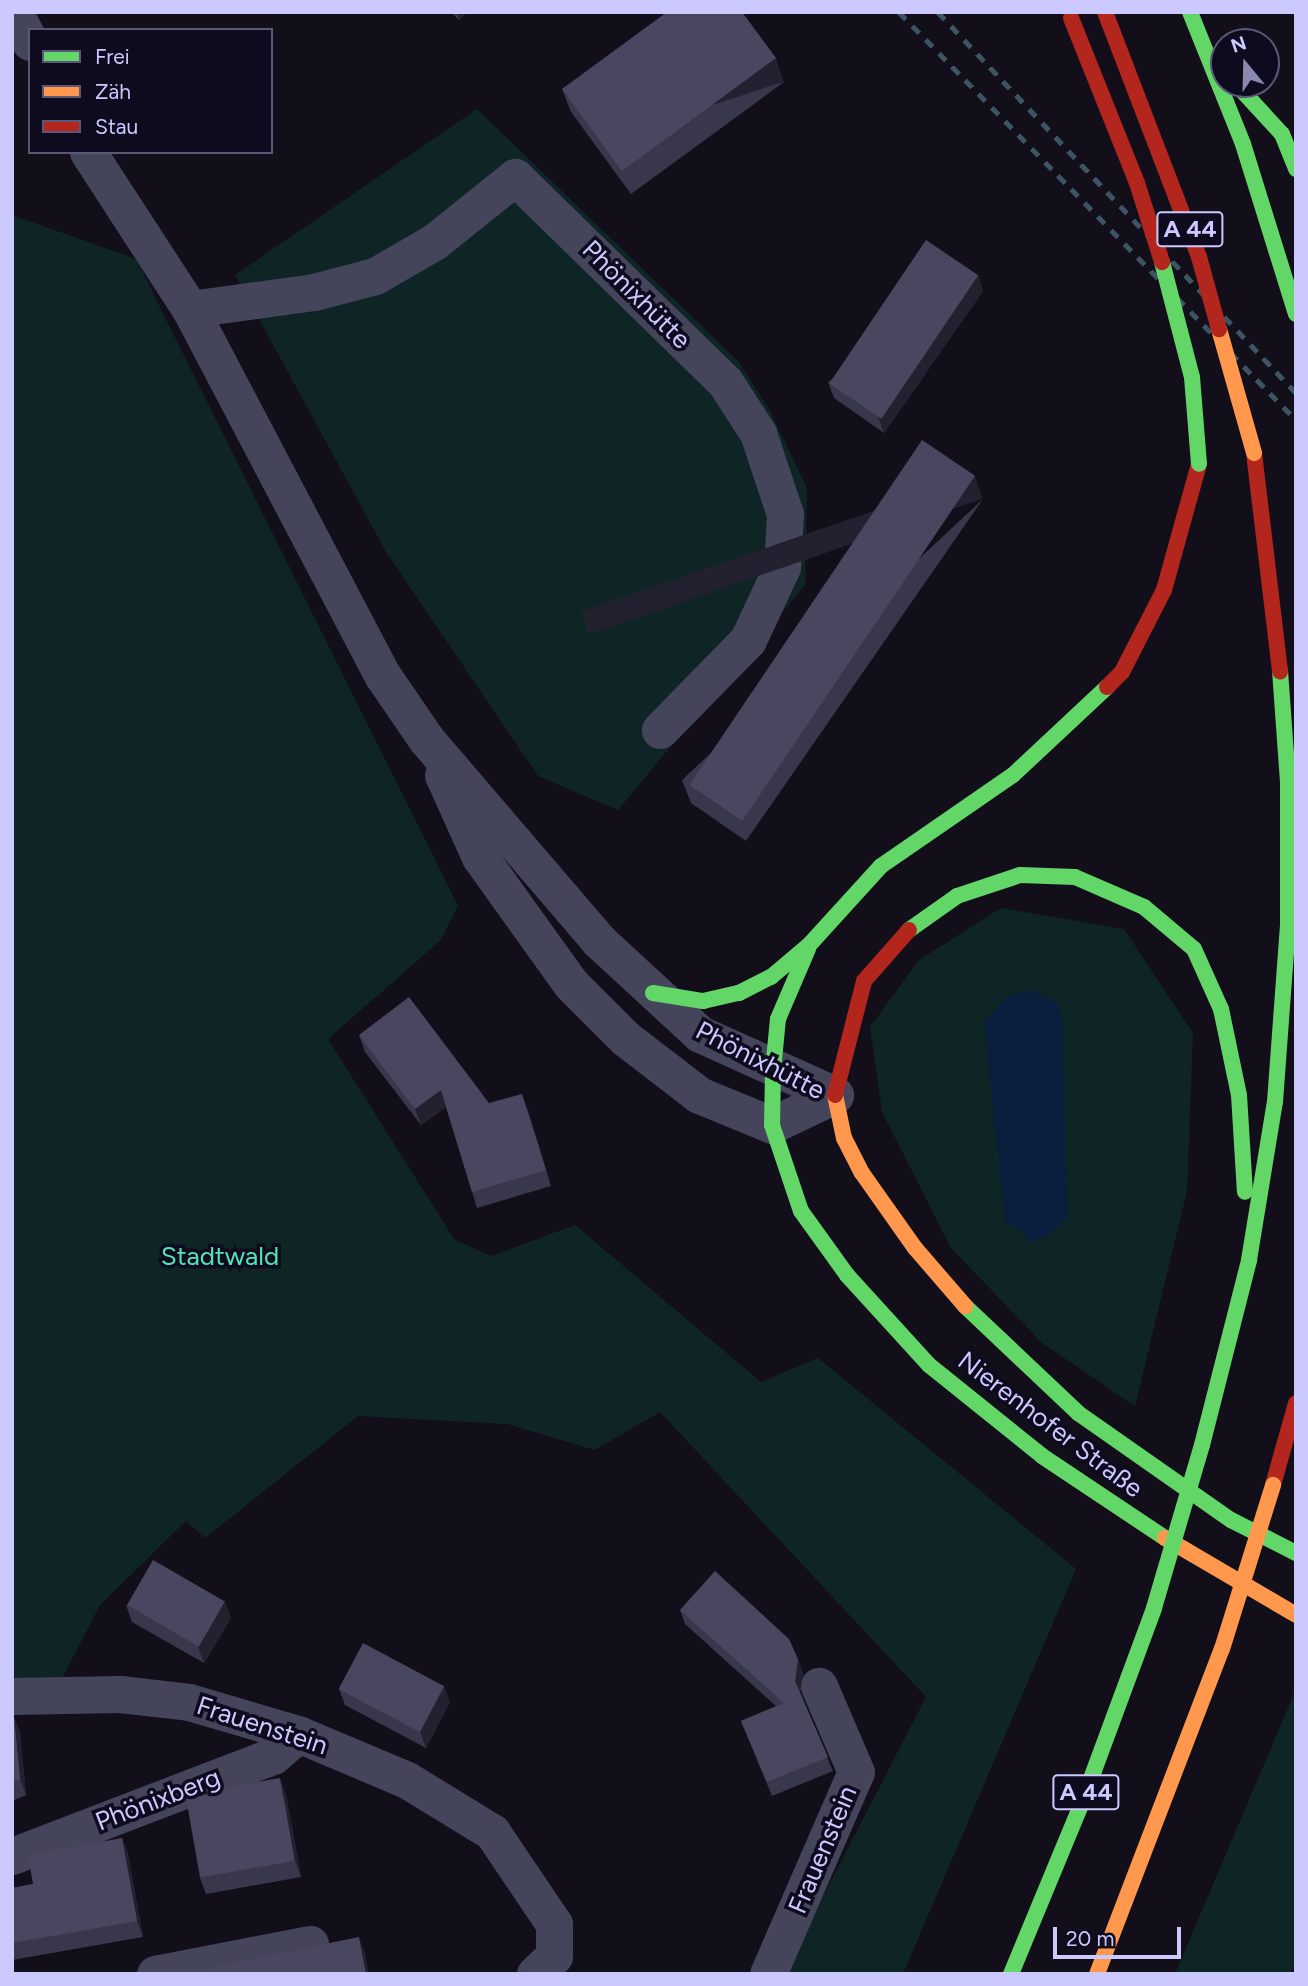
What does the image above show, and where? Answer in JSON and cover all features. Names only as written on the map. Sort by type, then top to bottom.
[{"type":"main road","points":[[653,993],[703,1001],[739,993],[771,977],[810,944],[881,866],[1013,775],[1122,672],[1164,590],[1199,464],[1192,377],[1164,269],[1071,12]]},
{"type":"main road","name":"A 44","points":[[1011,1974],[1154,1608],[1202,1445],[1249,1260],[1275,1102],[1288,925],[1288,782],[1278,641],[1254,453],[1199,257],[1138,86],[1105,12]]},
{"type":"main road","name":"A 44","points":[[1190,12],[1210,53]]},
{"type":"main road","name":"A 44","points":[[1225,98],[1296,314]]},
{"type":"main road","points":[[1249,98],[1282,134],[1296,169]]},
{"type":"main road","points":[[835,1095],[864,981],[906,931],[957,896],[1020,875],[1075,877],[1144,907],[1194,950],[1221,1009],[1238,1095],[1249,1260]]},
{"type":"main road","name":"Nierenhofer Straße","points":[[810,944],[778,1019],[773,1070],[772,1125],[801,1211],[847,1275],[929,1364],[1042,1456],[1185,1552],[1296,1615]]},
{"type":"main road","name":"Nierenhofer Straße","points":[[835,1095],[844,1138],[862,1173],[915,1248],[988,1332],[1078,1413],[1231,1520],[1296,1553]]},
{"type":"main road","name":"A 44","points":[[1097,1974],[1222,1649],[1296,1403]]},
{"type":"street","points":[[14,12],[28,38]]},
{"type":"street","name":"Phönixhütte","points":[[89,154],[190,309],[383,676],[426,739],[598,940],[700,1034],[773,1070],[835,1095]]},
{"type":"street","name":"Phönixhütte","points":[[190,309],[314,292],[375,276],[434,242],[515,177],[724,382],[758,433],[786,514],[782,567],[748,640],[660,730]]},
{"type":"street","name":"Phönixhütte","points":[[426,739],[480,856],[571,984],[625,1038],[699,1095],[772,1125],[835,1095]]},
{"type":"street","name":"Frauenstein","points":[[768,1974],[856,1772],[819,1686]]},
{"type":"street","name":"Frauenstein","points":[[12,1696],[120,1694],[190,1702],[298,1734],[407,1780],[492,1832],[554,1924],[554,1956],[535,1974]]},
{"type":"street","name":"Phönixberg","points":[[12,1856],[273,1756],[298,1734]]},
{"type":"street","points":[[155,1974],[310,1944]]},
{"type":"green space","points":[[477,109],[739,362],[769,409],[807,488],[805,585],[618,810],[538,776],[386,552],[235,275]]},
{"type":"green space","name":"Stadtwald","points":[[12,215],[136,259],[458,906],[441,940],[328,1039],[454,1239],[491,1256],[575,1225],[761,1382],[818,1358],[1076,1569],[903,1974],[783,1974],[926,1697],[660,1412],[595,1450],[507,1424],[358,1416],[205,1538],[186,1521],[100,1605],[57,1688],[12,1690]]},
{"type":"green space","points":[[1001,908],[1124,929],[1193,1033],[1187,1191],[1135,1406],[1042,1343],[951,1248],[882,1112],[870,1027],[919,960]]},
{"type":"green space","points":[[1296,1689],[1296,1963],[1289,1974],[1175,1974]]},
{"type":"water","points":[[1031,990],[1058,1003],[1062,1017],[1067,1219],[1047,1236],[1030,1242],[1024,1232],[1005,1222],[984,1022],[1008,996]]},
{"type":"pier","points":[[1130,12],[1198,12],[1211,28],[1210,98],[1246,98],[1296,130],[1296,201],[1227,168]]},
{"type":"building","points":[[667,12],[742,12],[776,58],[622,171],[562,89]]},
{"type":"building","points":[[926,240],[978,275],[881,419],[829,383]]},
{"type":"building","points":[[922,440],[975,476],[742,821],[689,785]]},
{"type":"building","points":[[409,997],[489,1103],[522,1094],[546,1170],[472,1192],[441,1090],[415,1109],[359,1035]]},
{"type":"building","points":[[153,1560],[225,1602],[199,1647],[127,1605]]},
{"type":"building","points":[[715,1571],[789,1639],[798,1659],[795,1681],[828,1757],[767,1782],[741,1721],[784,1703],[680,1610]]},
{"type":"building","points":[[363,1643],[444,1686],[420,1732],[339,1689]]},
{"type":"building","points":[[14,1717],[20,1779],[12,1782],[12,1718]]},
{"type":"building","points":[[280,1778],[295,1861],[200,1877],[185,1795]]},
{"type":"building","points":[[122,1838],[137,1921],[12,1943],[12,1888],[33,1884],[28,1855]]},
{"type":"building","points":[[359,1937],[366,1974],[178,1974]]},
{"type":"railway","points":[[899,12],[1296,420]]},
{"type":"railway","points":[[938,12],[1296,393]]},
{"type":"traffic: fast","points":[[1190,12],[1243,144],[1296,314]]},
{"type":"traffic: fast","points":[[1249,98],[1282,134],[1296,169]]},
{"type":"traffic: fast","points":[[1162,262],[1192,377],[1199,464]]},
{"type":"traffic: fast","points":[[1202,1445],[1249,1260],[1275,1102],[1288,924],[1288,782],[1280,671]]},
{"type":"traffic: fast","points":[[653,993],[703,1001],[739,993],[771,977],[810,944],[881,866],[1013,775],[1107,687]]},
{"type":"traffic: fast","points":[[909,930],[957,896],[1020,875],[1075,877],[1144,907],[1194,949],[1221,1009],[1239,1095],[1245,1192]]},
{"type":"traffic: fast","points":[[773,1070],[778,1019],[808,949]]},
{"type":"traffic: fast","points":[[773,1070],[772,1125],[801,1211],[847,1275],[929,1365],[1042,1456],[1165,1538]]},
{"type":"traffic: fast","points":[[965,1306],[1078,1413],[1231,1520],[1296,1553]]},
{"type":"traffic: fast","points":[[1154,1608],[1202,1445]]},
{"type":"traffic: fast","points":[[1011,1974],[1085,1795],[1154,1608]]},
{"type":"traffic: slow","points":[[1219,329],[1254,453]]},
{"type":"traffic: slow","points":[[835,1095],[844,1138],[862,1173],[915,1248],[965,1306]]},
{"type":"traffic: slow","points":[[1222,1649],[1273,1485]]},
{"type":"traffic: slow","points":[[1165,1538],[1296,1615]]},
{"type":"traffic: slow","points":[[1097,1974],[1222,1649]]},
{"type":"traffic: jam","points":[[1105,12],[1199,257],[1219,329]]},
{"type":"traffic: jam","points":[[1071,18],[1137,183],[1162,262]]},
{"type":"traffic: jam","points":[[1254,453],[1280,671]]},
{"type":"traffic: jam","points":[[1107,687],[1122,672],[1164,590],[1199,464]]},
{"type":"traffic: jam","points":[[835,1095],[864,981],[909,930]]},
{"type":"traffic: jam","points":[[1273,1485],[1296,1403]]}]
